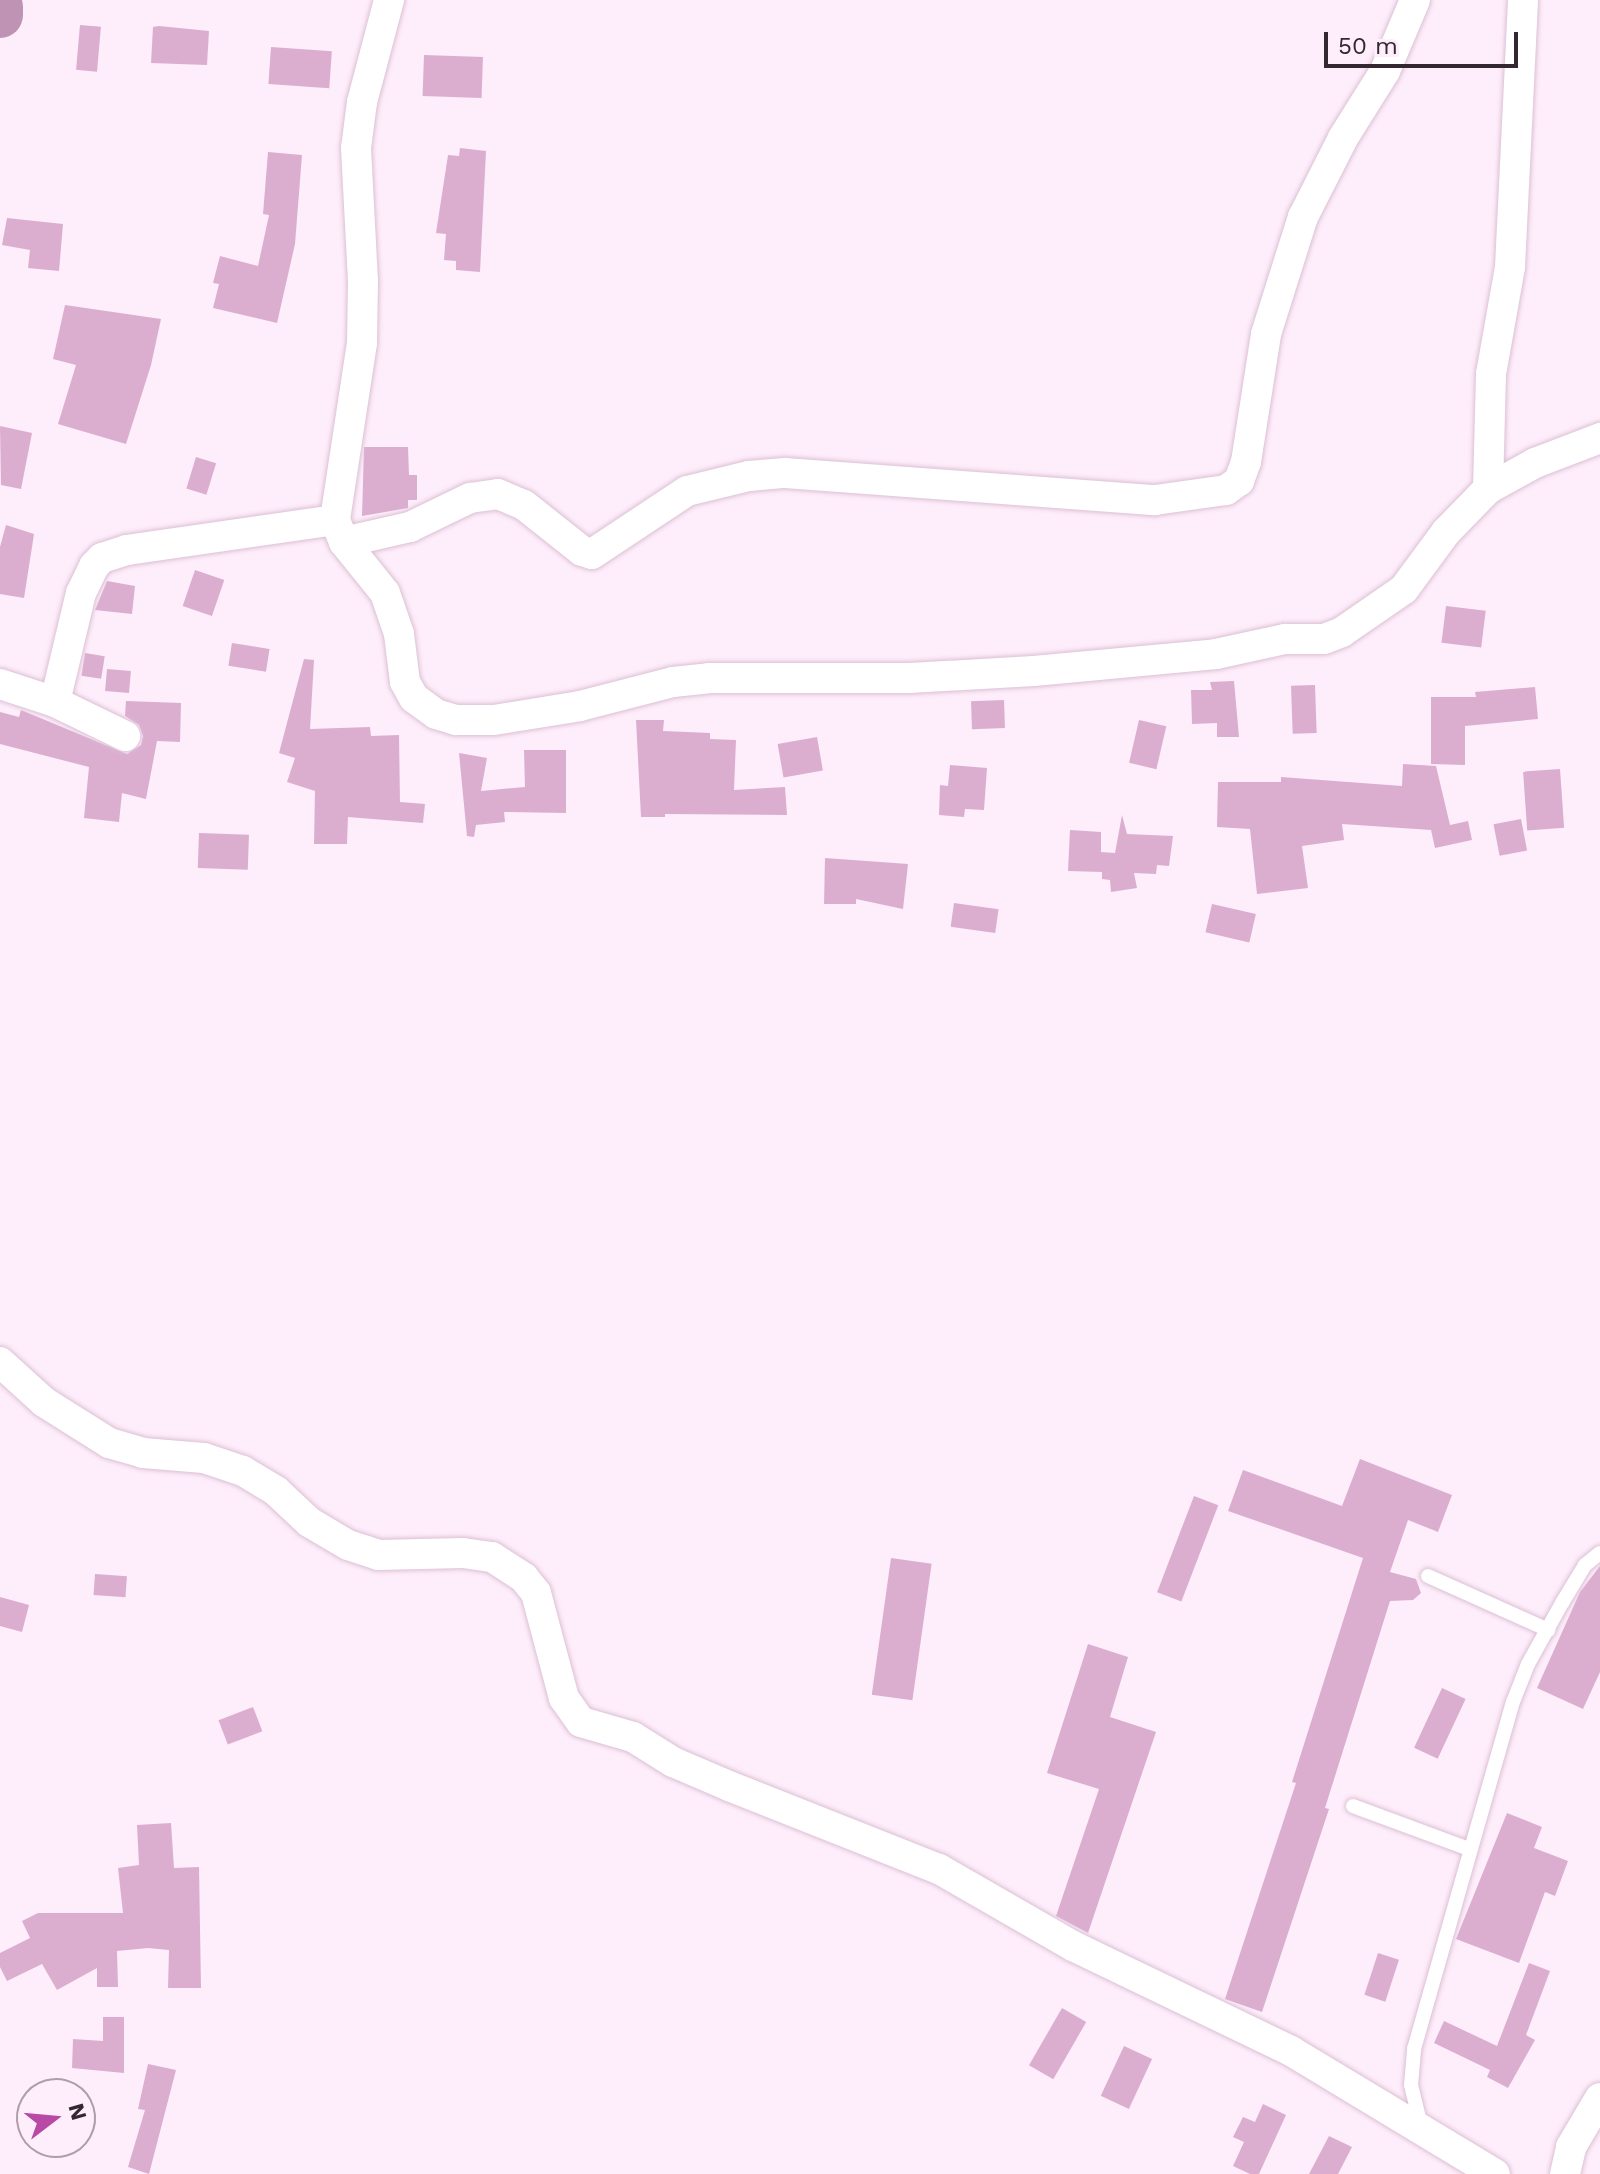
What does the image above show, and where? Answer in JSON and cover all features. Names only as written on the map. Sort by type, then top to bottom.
[{"type":"street","points":[[389,0],[362,102],[356,148],[363,280],[362,343],[339,531],[385,593],[399,634],[405,682],[414,698],[436,714],[456,720],[494,720],[580,706],[673,682],[709,678],[909,678],[1034,671],[1216,654],[1285,639],[1324,639],[1342,632],[1404,589],[1446,532],[1488,489],[1535,463],[1600,438]]},
{"type":"street","points":[[55,702],[81,593],[94,566],[102,558],[127,550],[410,527],[470,498],[498,494],[524,505],[582,551],[592,554],[687,491],[749,476],[785,473],[1155,500],[1226,490],[1239,481],[1246,462],[1266,334],[1303,217],[1343,138],[1385,71],[1415,0]]},
{"type":"street","points":[[1488,489],[1491,374],[1510,267],[1523,0]]},
{"type":"street","points":[[0,684],[55,702],[125,736]]},
{"type":"street","points":[[0,1362],[44,1402],[109,1443],[143,1453],[204,1458],[243,1471],[276,1491],[309,1522],[348,1545],[378,1555],[463,1553],[492,1557],[524,1578],[536,1593],[564,1698],[581,1722],[633,1737],[687,1768],[939,1869],[1073,1946],[1291,2051],[1495,2174]]},
{"type":"street","points":[[1565,2174],[1571,2147],[1600,2098]]},
{"type":"lane","points":[[1422,2130],[1411,2085],[1414,2049],[1513,1702],[1528,1664],[1585,1565],[1600,1553]]},
{"type":"lane","points":[[1428,1576],[1548,1630]]},
{"type":"lane","points":[[1353,1806],[1469,1849]]},
{"type":"building","points":[[80,25],[101,27],[97,72],[76,70]]},
{"type":"building","points":[[153,27],[209,31],[207,65],[151,63]]},
{"type":"building","points":[[271,47],[332,51],[329,88],[268,84]]},
{"type":"building","points":[[424,55],[483,57],[482,98],[423,96]]},
{"type":"building","points":[[460,148],[486,151],[480,272],[456,270],[456,261],[444,260],[446,234],[436,233],[448,155],[459,156]]},
{"type":"building","points":[[268,152],[302,155],[295,244],[277,323],[213,308],[219,284],[213,283],[220,256],[258,266],[269,215],[263,214]]},
{"type":"building","points":[[7,218],[63,224],[59,271],[28,268],[30,250],[2,245]]},
{"type":"building","points":[[65,305],[161,319],[151,365],[126,444],[58,424],[76,365],[53,359]]},
{"type":"building","points":[[0,426],[32,433],[21,489],[1,485]]},
{"type":"building","points":[[364,447],[408,447],[409,475],[417,475],[417,500],[408,500],[408,508],[362,516]]},
{"type":"building","points":[[196,457],[216,463],[206,495],[186,489]]},
{"type":"building","points":[[6,525],[34,534],[24,598],[0,594],[0,547]]},
{"type":"building","points":[[195,570],[224,580],[212,616],[183,606]]},
{"type":"building","points":[[107,581],[135,586],[132,614],[95,610]]},
{"type":"building","points":[[1446,606],[1486,611],[1481,648],[1441,643]]},
{"type":"building","points":[[232,643],[270,649],[266,672],[228,666]]},
{"type":"building","points":[[85,653],[105,656],[101,679],[81,676]]},
{"type":"building","points":[[304,659],[314,660],[310,729],[370,727],[371,736],[399,735],[400,802],[425,804],[423,823],[348,817],[347,844],[314,844],[315,791],[287,782],[295,758],[279,753]]},
{"type":"building","points":[[107,669],[131,671],[129,693],[105,691]]},
{"type":"building","points":[[1234,681],[1239,737],[1217,737],[1217,723],[1192,724],[1191,690],[1212,690],[1210,682]]},
{"type":"building","points":[[1315,685],[1317,733],[1293,734],[1291,686]]},
{"type":"building","points":[[1535,687],[1538,719],[1465,726],[1465,765],[1431,764],[1431,697],[1476,697],[1475,692]]},
{"type":"building","points":[[1004,700],[1005,728],[972,729],[971,701]]},
{"type":"building","points":[[126,701],[181,703],[180,742],[157,741],[146,799],[122,793],[119,822],[84,818],[89,767],[0,744],[0,712],[19,717],[21,710],[127,754],[141,745],[143,736],[139,725],[125,716]]},
{"type":"building","points":[[636,720],[664,720],[663,731],[710,733],[710,739],[736,740],[734,790],[785,787],[787,815],[665,814],[665,817],[641,817]]},
{"type":"building","points":[[1139,720],[1166,726],[1156,769],[1129,763]]},
{"type":"building","points":[[817,737],[823,770],[784,777],[778,744]]},
{"type":"building","points":[[524,750],[566,750],[566,813],[504,812],[505,822],[476,825],[474,837],[467,836],[459,753],[487,758],[481,791],[525,787]]},
{"type":"building","points":[[1403,764],[1436,766],[1450,825],[1468,821],[1472,840],[1435,848],[1431,830],[1342,824],[1344,840],[1302,846],[1308,888],[1257,894],[1250,829],[1217,827],[1218,782],[1281,782],[1281,777],[1402,786]]},
{"type":"building","points":[[950,765],[987,768],[984,810],[965,809],[964,817],[939,815],[940,785],[948,786]]},
{"type":"building","points":[[1560,769],[1564,828],[1527,830],[1523,772]]},
{"type":"building","points":[[1122,815],[1127,834],[1173,836],[1169,866],[1157,865],[1156,874],[1134,873],[1137,888],[1111,892],[1110,880],[1102,879],[1102,872],[1068,871],[1070,830],[1101,832],[1101,852],[1115,853]]},
{"type":"building","points":[[1521,819],[1527,850],[1500,856],[1494,824]]},
{"type":"building","points":[[199,833],[249,835],[248,870],[198,868]]},
{"type":"building","points":[[825,858],[908,864],[903,909],[856,899],[856,904],[824,904]]},
{"type":"building","points":[[954,903],[999,909],[995,933],[951,927]]},
{"type":"building","points":[[1212,904],[1256,914],[1249,942],[1205,932]]},
{"type":"building","points":[[1360,1459],[1452,1495],[1438,1532],[1408,1520],[1390,1572],[1416,1579],[1421,1593],[1413,1600],[1390,1601],[1325,1808],[1329,1809],[1262,2012],[1225,1999],[1296,1783],[1292,1782],[1363,1558],[1228,1511],[1243,1470],[1342,1506]]},
{"type":"building","points":[[1194,1496],[1218,1505],[1181,1601],[1157,1592]]},
{"type":"building","points":[[891,1558],[932,1564],[912,1700],[872,1695]]},
{"type":"building","points":[[1600,1566],[1600,1672],[1583,1709],[1537,1688],[1580,1592]]},
{"type":"building","points":[[95,1574],[127,1576],[125,1597],[94,1595]]},
{"type":"building","points":[[0,1597],[29,1605],[22,1632],[0,1626]]},
{"type":"building","points":[[1088,1644],[1128,1657],[1110,1717],[1156,1732],[1088,1933],[1056,1916],[1099,1789],[1047,1773]]},
{"type":"building","points":[[1442,1688],[1466,1699],[1438,1759],[1414,1748]]},
{"type":"building","points":[[253,1707],[262,1731],[228,1745],[218,1720]]},
{"type":"building","points":[[1507,1813],[1542,1827],[1534,1848],[1568,1861],[1555,1896],[1545,1892],[1519,1963],[1456,1939]]},
{"type":"building","points":[[171,1823],[174,1868],[199,1867],[201,1988],[168,1988],[169,1950],[148,1948],[117,1951],[118,1987],[97,1987],[97,1968],[57,1990],[42,1964],[7,1981],[0,1967],[0,1953],[30,1938],[22,1921],[38,1913],[123,1913],[118,1868],[139,1865],[137,1825]]},
{"type":"building","points":[[1378,1953],[1399,1960],[1385,2002],[1364,1995]]},
{"type":"building","points":[[1529,1963],[1550,1971],[1526,2035],[1535,2040],[1508,2088],[1487,2077],[1490,2070],[1434,2043],[1444,2021],[1497,2046]]},
{"type":"building","points":[[1062,2008],[1086,2022],[1053,2079],[1029,2065]]},
{"type":"building","points":[[103,2017],[124,2017],[124,2073],[72,2068],[73,2039],[103,2041]]},
{"type":"building","points":[[1124,2046],[1152,2059],[1129,2109],[1101,2096]]},
{"type":"building","points":[[148,2064],[176,2070],[149,2174],[128,2167],[145,2110],[138,2109]]},
{"type":"building","points":[[1263,2104],[1286,2115],[1259,2174],[1250,2174],[1233,2166],[1244,2142],[1233,2137],[1243,2117],[1255,2122]]},
{"type":"building","points":[[1329,2136],[1352,2147],[1338,2174],[1309,2174]]},
{"type":"waterway","points":[[0,7],[0,15]]}]
